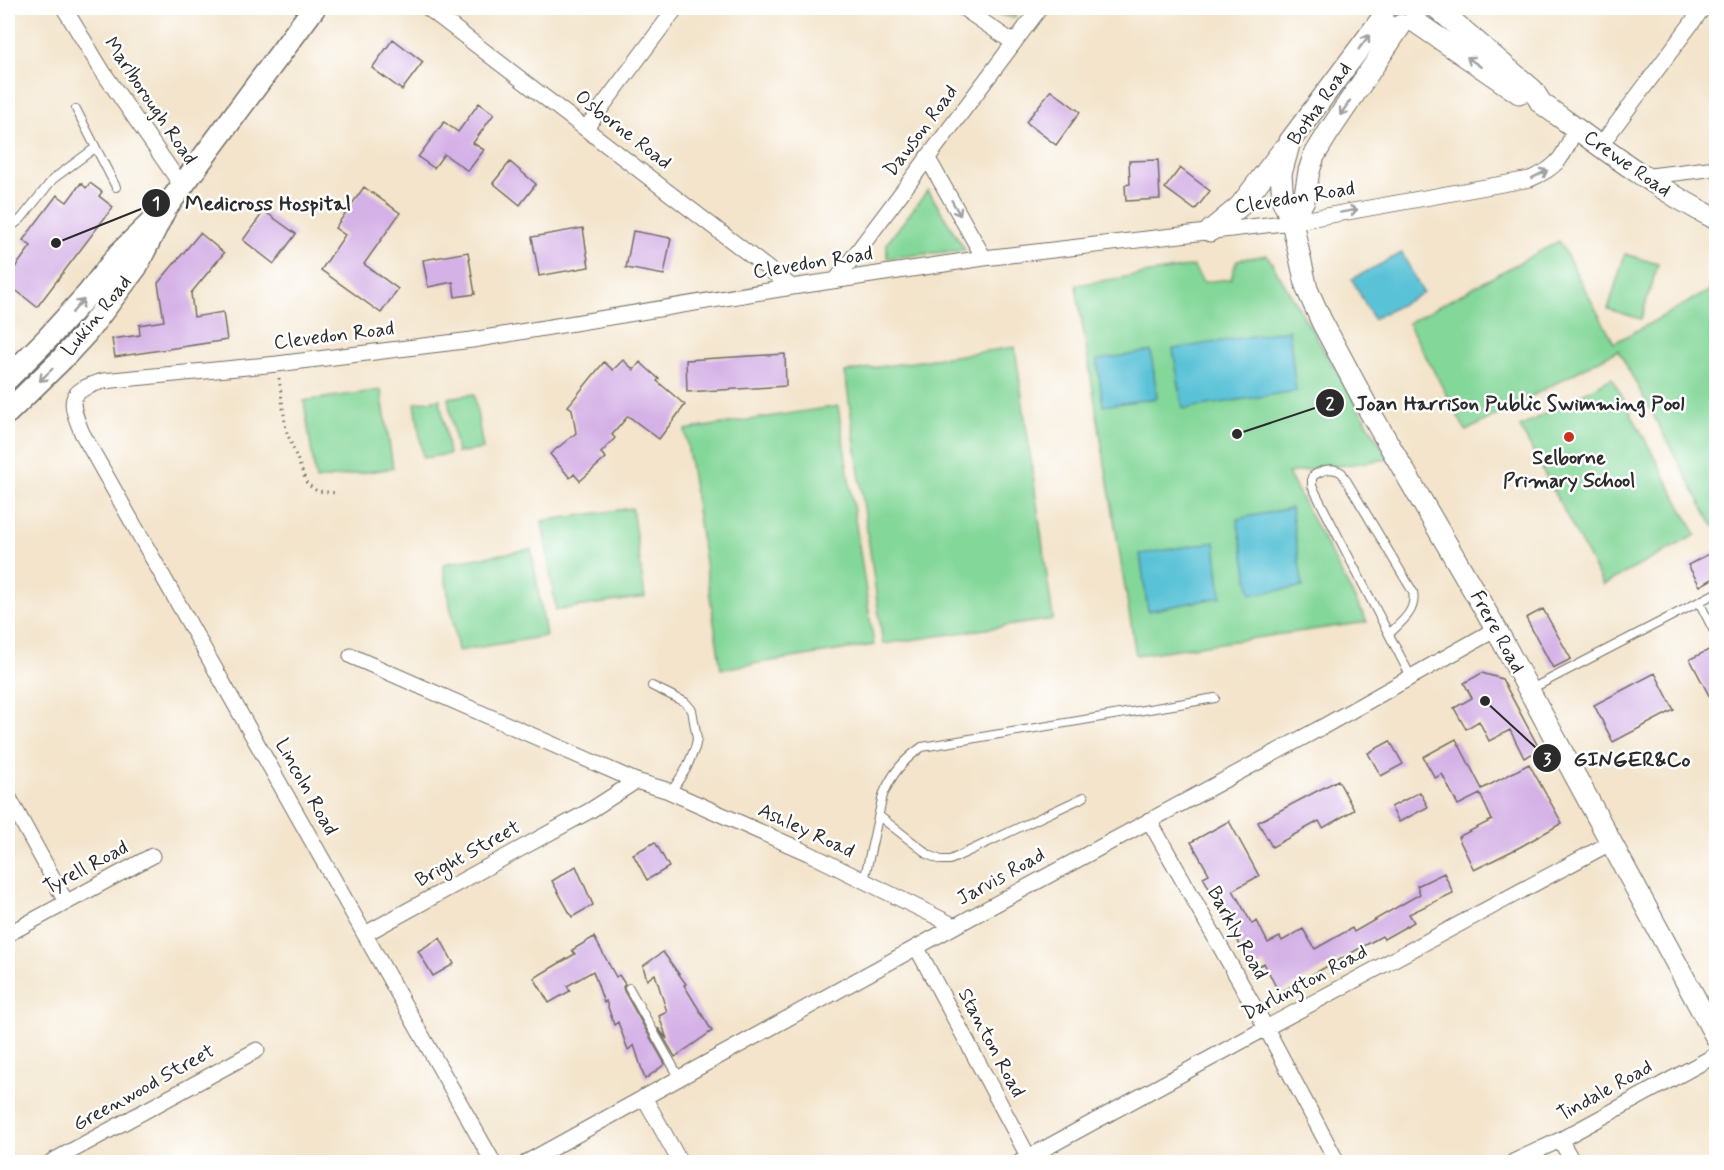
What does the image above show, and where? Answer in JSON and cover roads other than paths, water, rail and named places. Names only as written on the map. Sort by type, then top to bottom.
[{"type":"main road","name":"Lukin Road","points":[[8,378],[88,294],[119,254],[165,209],[314,8]]},
{"type":"main road","name":"Lukin Road","points":[[9,410],[86,333],[136,267],[165,209]]},
{"type":"street","name":"Marlborough Road","points":[[64,8],[103,72],[182,186]]},
{"type":"street","name":"Osborne Road","points":[[428,8],[792,287]]},
{"type":"street","points":[[586,128],[676,8]]},
{"type":"street","points":[[963,8],[1014,43]]},
{"type":"street","name":"Dawson Road","points":[[836,280],[1040,8]]},
{"type":"street","name":"Crewe Road","points":[[1437,8],[1533,90],[1541,103],[1642,177],[1716,219]]},
{"type":"street","points":[[1600,146],[1703,8]]},
{"type":"street","name":"Crewe Road","points":[[1400,16],[1528,100],[1541,103]]},
{"type":"street","name":"Botha Road","points":[[1283,201],[1281,174],[1290,141],[1400,16]]},
{"type":"street","name":"Botha Road","points":[[1292,222],[1304,200],[1314,156],[1400,16]]},
{"type":"street","name":"Clevedon Road","points":[[82,434],[73,412],[72,402],[77,392],[86,386],[103,381],[277,364],[472,340],[984,258],[1292,222],[1530,179],[1544,173],[1562,158],[1575,128]]},
{"type":"street","points":[[1210,231],[1240,206],[1290,141]]},
{"type":"street","points":[[927,157],[984,258]]},
{"type":"street","points":[[1642,177],[1716,168]]},
{"type":"street","name":"Frere Road","points":[[1283,201],[1292,222],[1307,289],[1339,355],[1530,690],[1716,1037]]},
{"type":"street","name":"Lincoln Road","points":[[82,434],[493,1162]]},
{"type":"street","name":"Jarvis Road","points":[[527,1162],[1326,725],[1496,629]]},
{"type":"street","name":"Ashley Road","points":[[351,656],[636,781],[671,793],[808,853],[955,926]]},
{"type":"street","name":"Bright Street","points":[[365,934],[591,810],[636,781]]},
{"type":"street","points":[[8,796],[66,902]]},
{"type":"street","name":"Barkly Road","points":[[1149,820],[1266,1028],[1337,1162]]},
{"type":"street","name":"Darlington Road","points":[[1024,1160],[1612,842]]},
{"type":"street","name":"Tyrell Road","points":[[8,934],[152,856]]},
{"type":"street","name":"Stanton Road","points":[[916,948],[1024,1160]]},
{"type":"street","name":"Greenwood Street","points":[[51,1162],[257,1050]]},
{"type":"street","name":"Tindale Road","points":[[1513,1162],[1560,1140],[1716,1054]]},
{"type":"street","points":[[644,1097],[680,1162]]},
{"type":"street","points":[[1560,1140],[1573,1162]]},
{"type":"lane","points":[[76,109],[116,187]]},
{"type":"lane","points":[[8,229],[21,219],[53,179],[95,148]]},
{"type":"lane","points":[[1389,634],[1414,607],[1413,592],[1342,472],[1334,469],[1316,474],[1312,477],[1311,486],[1411,676]]},
{"type":"lane","points":[[1530,690],[1716,593]]},
{"type":"lane","points":[[1699,602],[1716,635]]},
{"type":"lane","points":[[652,686],[685,702],[692,710],[697,739],[695,748],[686,769],[671,793]]},
{"type":"lane","points":[[864,881],[883,795],[895,772],[905,760],[922,747],[1215,698]]},
{"type":"lane","points":[[879,816],[929,855],[940,860],[950,860],[1084,797]]},
{"type":"lane","points":[[629,988],[679,1077]]},
{"type":"water","points":[[1402,253],[1423,293],[1373,319],[1352,279]]},
{"type":"water","points":[[1289,330],[1296,391],[1183,409],[1173,349]]},
{"type":"water","points":[[1151,351],[1157,398],[1103,406],[1097,360]]},
{"type":"water","points":[[1291,508],[1303,587],[1251,594],[1237,519]]},
{"type":"water","points":[[1215,542],[1221,597],[1148,611],[1140,554]]},
{"type":"place","name":"Medicross Hospital","points":[[56,243]]},
{"type":"place","name":"Joan Harrison Public Swimming Pool","points":[[1237,434]]},
{"type":"place","name":"Selborne Primary School","points":[[1569,437]]},
{"type":"place","name":"GINGER&Co","points":[[1485,701]]}]
